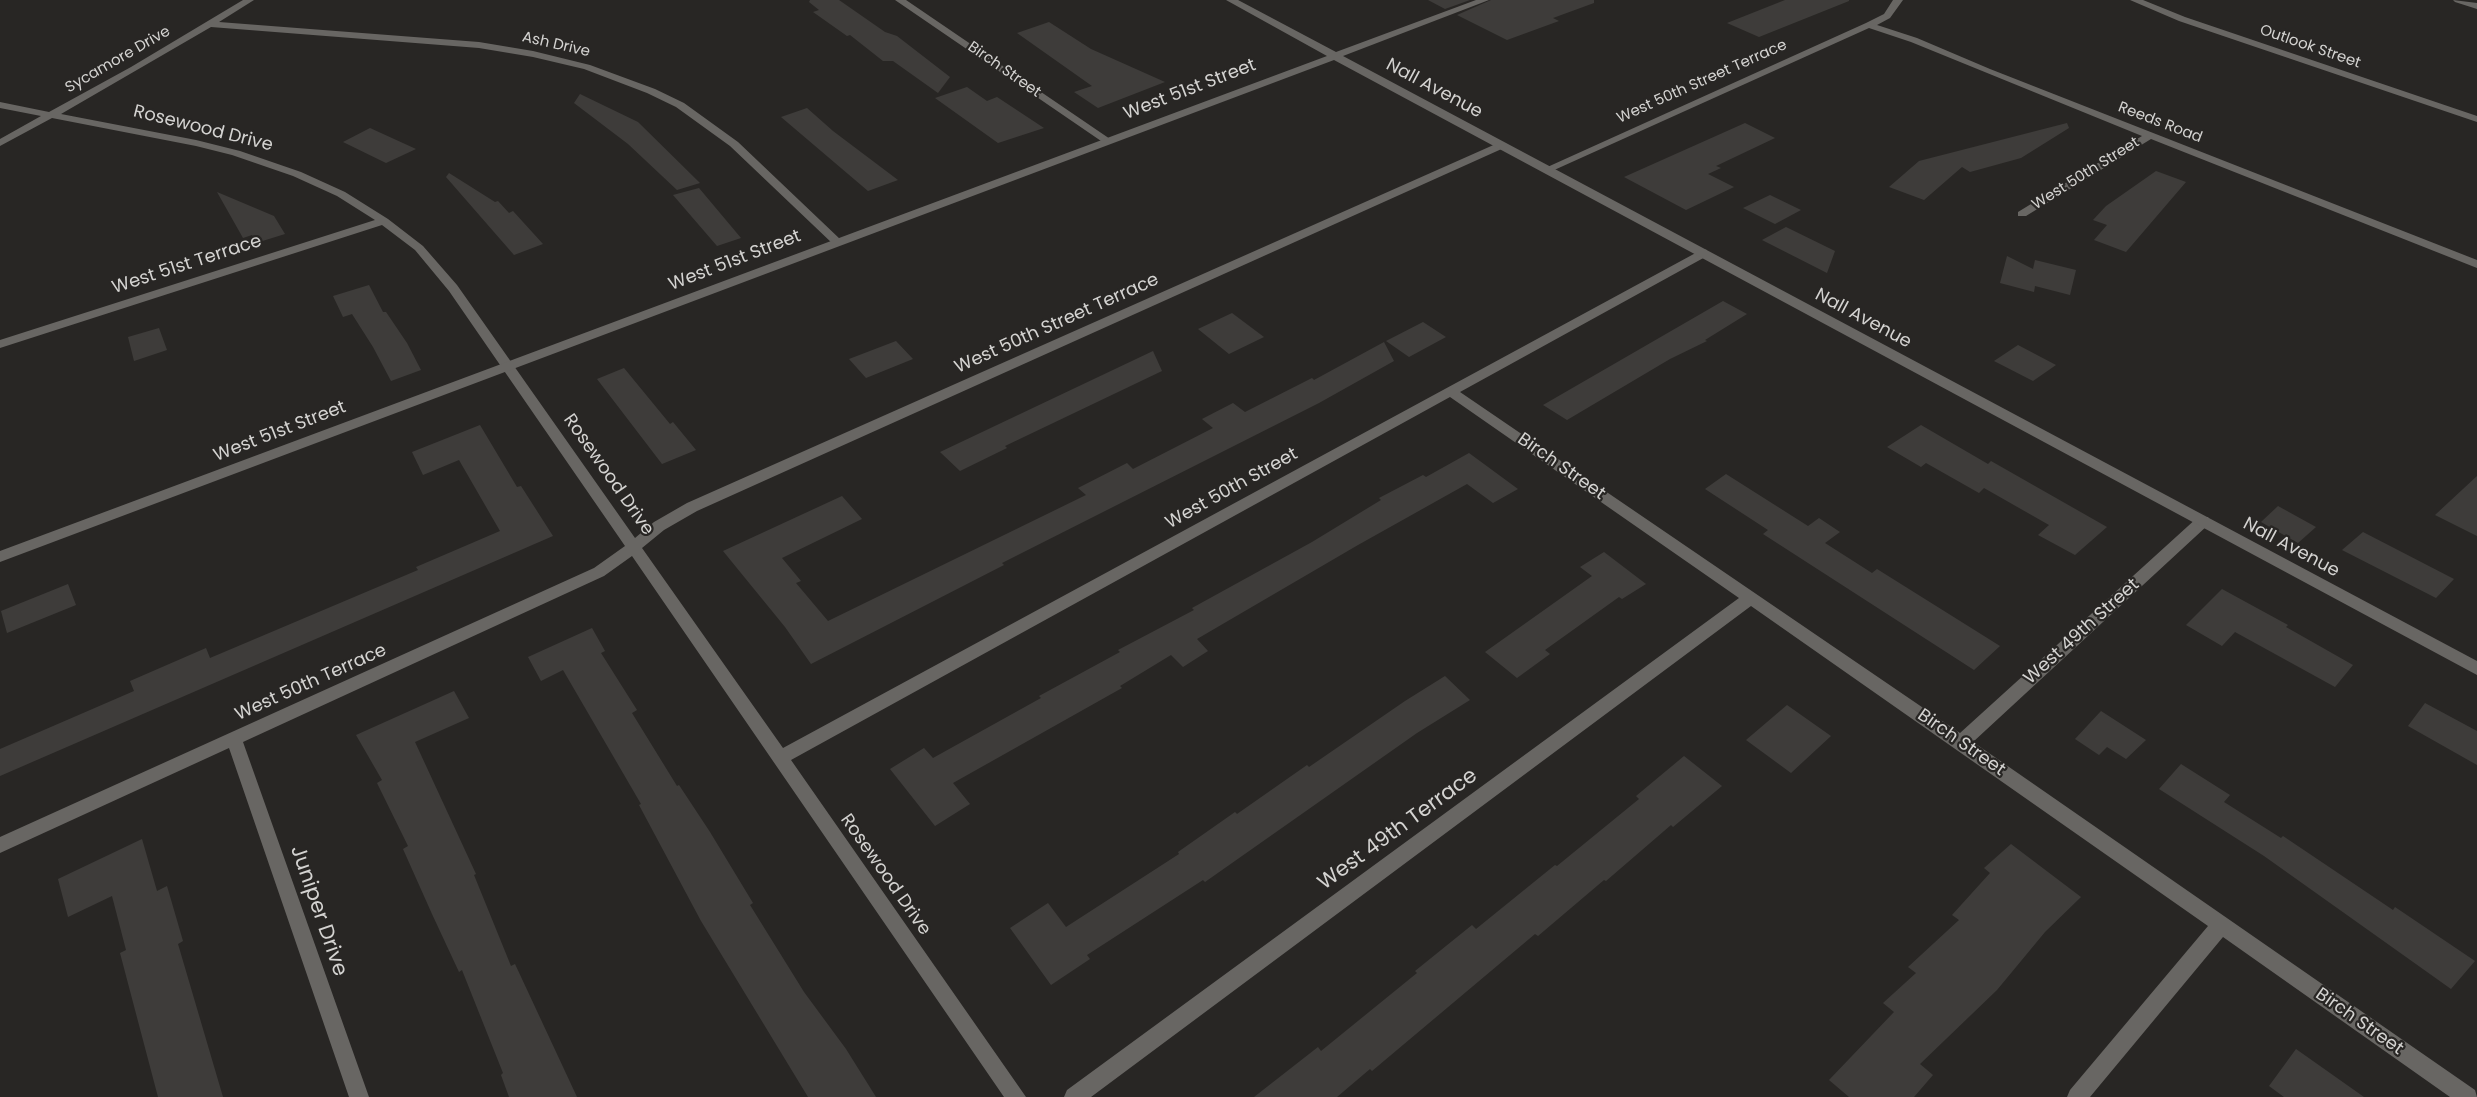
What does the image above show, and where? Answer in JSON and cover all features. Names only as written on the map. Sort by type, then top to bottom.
[{"type":"street","name":"Sycamore Drive","points":[[0,143],[53,115],[249,0]]},
{"type":"street","name":"Birch Street","points":[[900,0],[1107,141]]},
{"type":"street","name":"Nall Avenue","points":[[1231,0],[2477,669]]},
{"type":"street","name":"West 51st Street","points":[[0,557],[1484,0]]},
{"type":"street","points":[[1869,25],[1887,16],[1898,0]]},
{"type":"street","name":"Outlook Street","points":[[2135,0],[2182,19],[2477,119]]},
{"type":"street","points":[[2458,0],[2477,6]]},
{"type":"street","name":"Ash Drive","points":[[211,24],[480,45],[587,67],[651,91],[680,105],[712,127],[734,144],[837,242]]},
{"type":"street","name":"Reeds Road","points":[[1869,25],[1914,40],[2477,264]]},
{"type":"street","name":"West 50th Street Terrace","points":[[1548,170],[1869,25]]},
{"type":"street","name":"Rosewood Drive","points":[[0,105],[236,153],[297,174],[341,194],[384,221],[419,248],[453,288],[1016,1097]]},
{"type":"street","name":"West 50th Street","points":[[2022,214],[2150,135]]},
{"type":"street","name":"West 50th Street Terrace","points":[[634,547],[659,526],[692,507],[1502,145]]},
{"type":"street","name":"West 51st Terrace","points":[[0,344],[384,221]]},
{"type":"street","name":"West 50th Street","points":[[780,758],[1703,254]]},
{"type":"street","name":"Birch Street","points":[[1452,392],[1961,743],[2468,1097]]},
{"type":"street","name":"West 49th Street","points":[[1961,743],[2203,521]]},
{"type":"street","name":"West 50th Terrace","points":[[0,844],[566,587],[598,572],[634,547]]},
{"type":"street","name":"West 49th Terrace","points":[[1074,1097],[1750,598]]},
{"type":"street","name":"Juniper Drive","points":[[234,739],[359,1097]]},
{"type":"street","points":[[2077,1097],[2220,926]]},
{"type":"building","points":[[810,0],[839,0],[885,32],[897,36],[950,77],[938,93],[893,61],[883,61],[850,35],[847,36],[813,12],[819,10],[809,2]]},
{"type":"building","points":[[1428,0],[1470,0],[1445,9]]},
{"type":"building","points":[[1491,0],[1594,0],[1594,3],[1553,18],[1559,21],[1507,40],[1457,15]]},
{"type":"building","points":[[1785,0],[1849,1],[1759,37],[1727,23]]},
{"type":"building","points":[[1049,22],[1091,49],[1165,82],[1098,108],[1074,92],[1092,86],[1017,33]]},
{"type":"building","points":[[967,87],[987,101],[997,97],[1044,128],[998,143],[935,98]]},
{"type":"building","points":[[580,94],[638,122],[700,183],[677,190],[628,144],[574,103]]},
{"type":"building","points":[[807,108],[833,131],[898,180],[868,191],[781,117]]},
{"type":"building","points":[[1745,123],[1775,138],[1716,166],[1721,168],[1708,174],[1734,187],[1686,210],[1624,177]]},
{"type":"building","points":[[2067,123],[2069,128],[2021,158],[1970,172],[1962,167],[1924,200],[1889,187],[1919,161]]},
{"type":"building","points":[[370,128],[416,149],[386,163],[343,142]]},
{"type":"building","points":[[2156,171],[2186,182],[2126,252],[2094,240],[2107,225],[2093,220],[2106,206]]},
{"type":"building","points":[[449,173],[495,202],[498,201],[509,213],[513,211],[543,244],[514,255],[446,177]]},
{"type":"building","points":[[699,188],[741,238],[717,246],[673,195]]},
{"type":"building","points":[[217,192],[274,216],[285,234],[256,243],[252,235],[243,238]]},
{"type":"building","points":[[1770,195],[1801,210],[1775,224],[1743,208]]},
{"type":"building","points":[[1786,227],[1835,251],[1827,273],[1762,240]]},
{"type":"building","points":[[2007,256],[2033,269],[2035,260],[2076,270],[2070,295],[2035,286],[2034,292],[2000,283]]},
{"type":"building","points":[[369,285],[383,312],[386,312],[407,343],[421,370],[391,381],[352,314],[343,317],[333,296]]},
{"type":"building","points":[[1723,301],[1747,314],[1705,340],[1707,341],[1670,359],[1567,420],[1543,405]]},
{"type":"building","points":[[1232,313],[1264,337],[1229,354],[1198,329]]},
{"type":"building","points":[[1423,322],[1446,337],[1409,357],[1386,341]]},
{"type":"building","points":[[159,328],[167,350],[134,361],[128,337]]},
{"type":"building","points":[[896,341],[913,359],[866,378],[849,359]]},
{"type":"building","points":[[1384,342],[1394,361],[1319,403],[1002,563],[1004,565],[811,664],[785,627],[723,551],[842,496],[862,519],[782,558],[801,581],[796,583],[828,621],[1086,495],[1078,488],[1127,463],[1133,469],[1213,428],[1202,419],[1233,403],[1245,412],[1312,378],[1314,380]]},
{"type":"building","points":[[2018,345],[2056,365],[2033,381],[1994,361]]},
{"type":"building","points":[[1153,351],[1162,371],[1005,446],[1007,448],[960,471],[940,452]]},
{"type":"building","points":[[624,368],[670,424],[673,422],[696,450],[662,464],[597,379]]},
{"type":"building","points":[[480,425],[517,487],[521,486],[553,536],[0,776],[0,749],[134,691],[130,681],[206,648],[210,658],[418,570],[416,567],[500,531],[459,460],[423,475],[412,452]]},
{"type":"building","points":[[1921,425],[1988,464],[1991,461],[2107,527],[2075,555],[2038,535],[2049,525],[1984,488],[1979,493],[1926,463],[1921,467],[1887,447]]},
{"type":"building","points":[[1469,453],[1518,489],[1493,503],[1467,484],[1358,545],[1197,639],[1208,651],[1183,667],[1171,655],[1120,686],[1122,688],[953,783],[970,804],[935,826],[890,769],[924,748],[933,758],[1120,652],[1118,650],[1194,610],[1192,608],[1312,542],[1381,500],[1379,498],[1423,475],[1426,477]]},
{"type":"building","points":[[1726,474],[1808,526],[1819,518],[1840,532],[1825,543],[1872,573],[1877,569],[2000,646],[1974,670],[1763,534],[1768,530],[1705,489]]},
{"type":"building","points":[[2477,476],[2477,536],[2435,515]]},
{"type":"building","points":[[2278,506],[2316,527],[2298,543],[2261,522]]},
{"type":"building","points":[[2363,532],[2454,579],[2436,598],[2342,550]]},
{"type":"building","points":[[1604,552],[1646,584],[1622,599],[1619,597],[1545,650],[1550,654],[1517,678],[1485,652],[1592,576],[1580,567]]},
{"type":"building","points":[[68,584],[76,605],[7,633],[1,611]]},
{"type":"building","points":[[2222,589],[2288,625],[2286,627],[2353,665],[2335,687],[2235,632],[2222,646],[2186,625]]},
{"type":"building","points":[[592,628],[605,651],[601,653],[637,710],[632,713],[677,786],[679,785],[710,832],[753,903],[750,905],[804,992],[846,1049],[876,1097],[808,1097],[701,921],[639,805],[641,804],[563,670],[541,681],[528,657]]},
{"type":"building","points":[[1445,676],[1470,700],[1417,733],[1205,882],[1203,880],[1087,955],[1090,959],[1051,985],[1010,928],[1048,903],[1066,927],[1179,854],[1178,852],[1235,812],[1237,814],[1307,765],[1309,767]]},
{"type":"building","points":[[454,691],[469,718],[415,742],[476,874],[474,875],[511,966],[515,964],[577,1097],[509,1097],[501,1075],[503,1073],[462,970],[459,972],[403,849],[408,846],[377,783],[382,780],[356,735]]},
{"type":"building","points":[[2425,703],[2477,731],[2477,765],[2408,726]]},
{"type":"building","points":[[1787,705],[1831,736],[1791,773],[1746,740]]},
{"type":"building","points":[[2101,711],[2146,740],[2126,759],[2107,747],[2099,755],[2075,739]]},
{"type":"building","points":[[1684,756],[1722,786],[1673,827],[1671,825],[1538,936],[1535,934],[1372,1071],[1370,1069],[1337,1097],[1254,1097],[1318,1047],[1321,1051],[1472,925],[1476,929],[1555,865],[1557,866],[1639,799],[1636,796]]},
{"type":"building","points":[[2181,764],[2230,795],[2224,802],[2281,838],[2283,836],[2393,910],[2395,907],[2475,961],[2451,989],[2264,856],[2159,789]]},
{"type":"building","points":[[142,839],[157,891],[167,886],[183,941],[178,944],[223,1097],[158,1097],[120,953],[126,950],[112,896],[68,917],[58,879]]},
{"type":"building","points":[[2011,844],[2081,897],[2045,932],[1997,990],[1920,1064],[1933,1075],[1914,1097],[1849,1097],[1829,1080],[1894,1012],[1883,1003],[1916,973],[1908,967],[1959,920],[1952,915],[1990,873],[1984,868]]},
{"type":"building","points":[[2296,1049],[2364,1097],[2284,1097],[2269,1086]]}]
